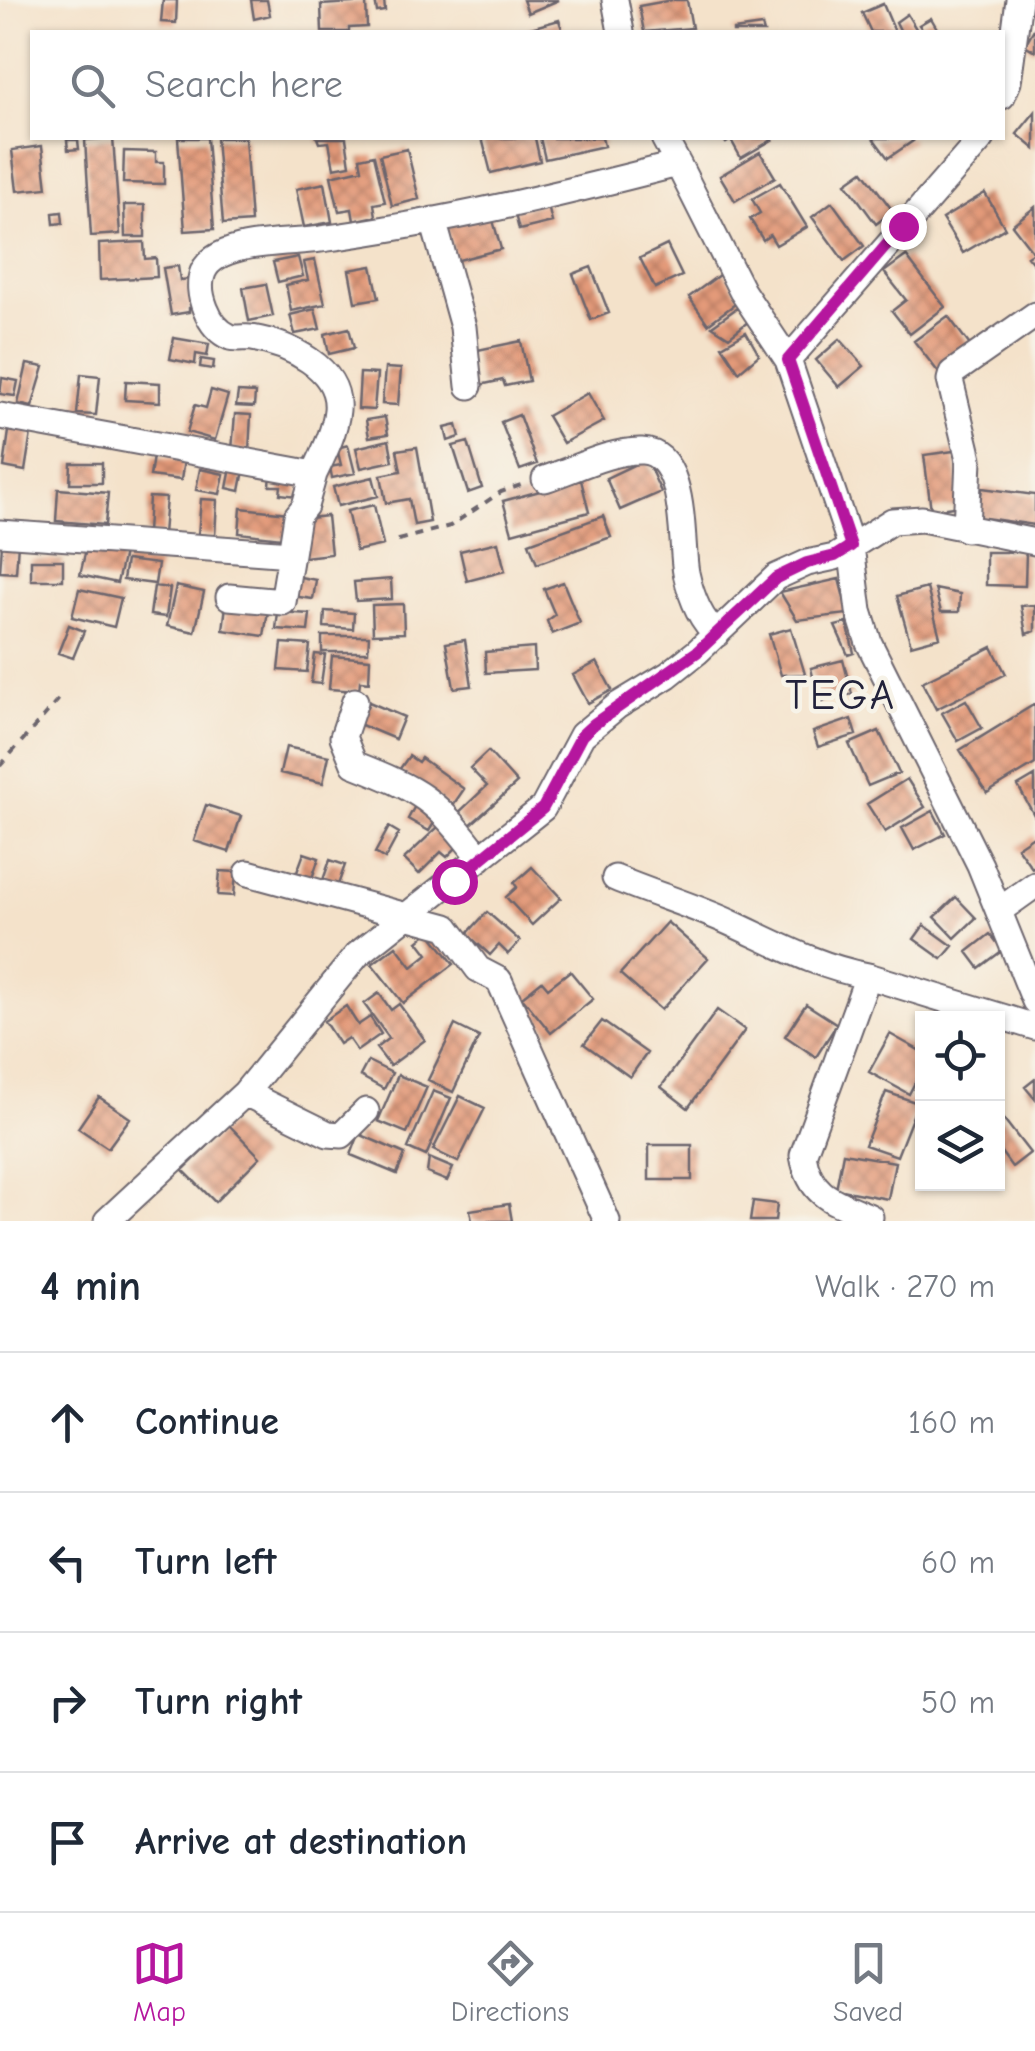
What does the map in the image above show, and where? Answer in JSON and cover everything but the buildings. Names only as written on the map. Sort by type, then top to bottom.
[{"type":"street","points":[[615,0],[622,30]]},
{"type":"street","points":[[1005,89],[1024,13]]},
{"type":"street","points":[[665,140],[742,291],[788,360],[851,546],[859,612],[869,643],[1000,910],[1035,1002]]},
{"type":"street","points":[[788,360],[980,140]]},
{"type":"street","points":[[229,597],[283,602],[297,516],[305,506],[338,408],[334,386],[315,364],[293,351],[250,338],[229,337],[215,324],[203,306],[201,277],[208,261],[220,252],[364,234],[678,164]]},
{"type":"street","points":[[432,220],[462,327],[469,386]]},
{"type":"street","points":[[966,528],[969,459],[950,380],[952,373],[1035,316]]},
{"type":"street","points":[[0,416],[314,474]]},
{"type":"street","points":[[545,479],[623,453],[644,451],[662,459],[669,467],[680,502],[689,587],[705,624],[717,634]]},
{"type":"street","points":[[107,1221],[245,1093],[357,955],[543,808],[582,735],[616,706],[668,675],[776,578],[807,563],[835,556],[892,522],[922,519],[1035,542]]},
{"type":"street","points":[[0,533],[291,554]]},
{"type":"street","points":[[355,700],[343,737],[354,764],[431,800],[480,858]]},
{"type":"street","points":[[248,873],[447,927],[478,969],[498,980],[606,1221]]},
{"type":"street","points":[[616,878],[728,921],[840,972],[868,976],[1035,1027]]},
{"type":"street","points":[[1000,910],[1035,886]]},
{"type":"street","points":[[868,976],[802,1155],[806,1171],[824,1198],[870,1217]]},
{"type":"street","points":[[245,1093],[328,1134],[342,1136],[366,1111]]},
{"type":"path","points":[[398,540],[438,531],[476,512],[501,492],[545,479]]},
{"type":"path","points":[[0,766],[58,700]]},
{"type":"district","name":"TEGA","points":[[841,694]]},
{"type":"route","points":[[454,881],[543,808],[569,756],[594,724],[697,652],[776,578],[851,546],[788,360],[903,226]]}]
